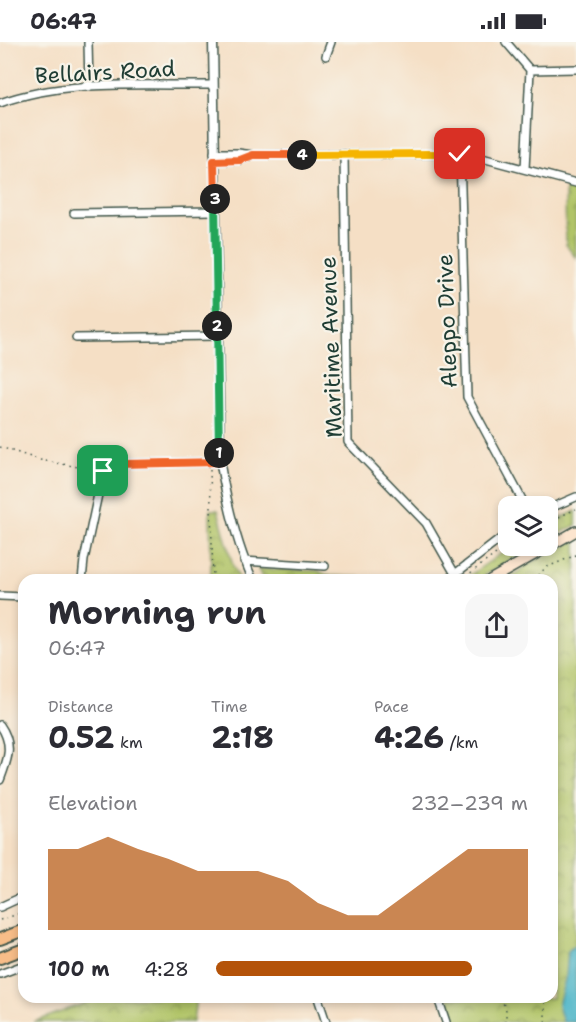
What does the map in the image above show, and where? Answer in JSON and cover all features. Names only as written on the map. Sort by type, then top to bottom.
[{"type":"main road","points":[[503,573],[576,531]]},
{"type":"main road","points":[[0,940],[18,933]]},
{"type":"main road","points":[[0,953],[18,946]]},
{"type":"main road","points":[[0,958],[18,951]]},
{"type":"street","points":[[88,42],[89,87]]},
{"type":"street","points":[[213,42],[220,462],[225,491],[244,561],[250,574]]},
{"type":"street","points":[[326,56],[332,42]]},
{"type":"street","points":[[506,42],[530,70],[525,169]]},
{"type":"street","points":[[530,70],[576,69]]},
{"type":"street","name":"Bellairs Road","points":[[0,103],[37,92],[89,87],[213,85]]},
{"type":"street","points":[[214,157],[238,153],[253,155],[467,154],[576,183]]},
{"type":"street","name":"Maritime Avenue","points":[[344,154],[348,442],[426,523],[455,574],[498,541]]},
{"type":"street","name":"Aleppo Drive","points":[[460,154],[467,397],[520,496]]},
{"type":"street","points":[[74,213],[215,211]]},
{"type":"street","points":[[76,338],[217,336]]},
{"type":"street","points":[[83,574],[103,471],[119,464],[220,462]]},
{"type":"street","points":[[558,505],[576,497]]},
{"type":"street","points":[[244,561],[325,566]]},
{"type":"street","points":[[0,596],[18,597]]},
{"type":"street","points":[[0,725],[8,736],[9,754],[0,780]]},
{"type":"street","points":[[0,907],[18,899]]},
{"type":"street","points":[[0,974],[18,967]]},
{"type":"street","points":[[320,1003],[326,1022]]},
{"type":"street","points":[[440,1003],[446,1022]]},
{"type":"path","points":[[0,447],[40,460],[103,471]]},
{"type":"path","points":[[213,574],[210,469],[220,462]]},
{"type":"path","points":[[558,517],[576,509]]},
{"type":"path","points":[[469,574],[498,552]]},
{"type":"path","points":[[540,574],[545,568],[564,558],[576,555]]},
{"type":"path","points":[[0,920],[18,914]]},
{"type":"path","points":[[503,1003],[506,1010],[506,1022]]},
{"type":"path","points":[[545,1003],[545,1022]]},
{"type":"green space","points":[[565,188],[576,188],[576,258],[566,245]]},
{"type":"green space","points":[[210,510],[218,510],[237,574],[211,574]]},
{"type":"green space","points":[[576,511],[576,525],[558,535],[558,519]]},
{"type":"green space","points":[[576,540],[576,1022],[456,1022],[450,1003],[558,1003],[558,574],[516,574],[544,556],[558,556],[558,549]]},
{"type":"green space","points":[[498,556],[519,556],[488,573],[472,574]]},
{"type":"green space","points":[[258,569],[318,571],[325,574],[260,574]]},
{"type":"green space","points":[[85,1003],[195,1003],[193,1022],[34,1022]]},
{"type":"water","points":[[576,944],[576,1022],[563,1022],[558,1005],[566,976],[568,951]]},
{"type":"route","points":[[103,471],[119,464],[220,462],[214,161],[240,160],[253,155],[460,154]]}]
